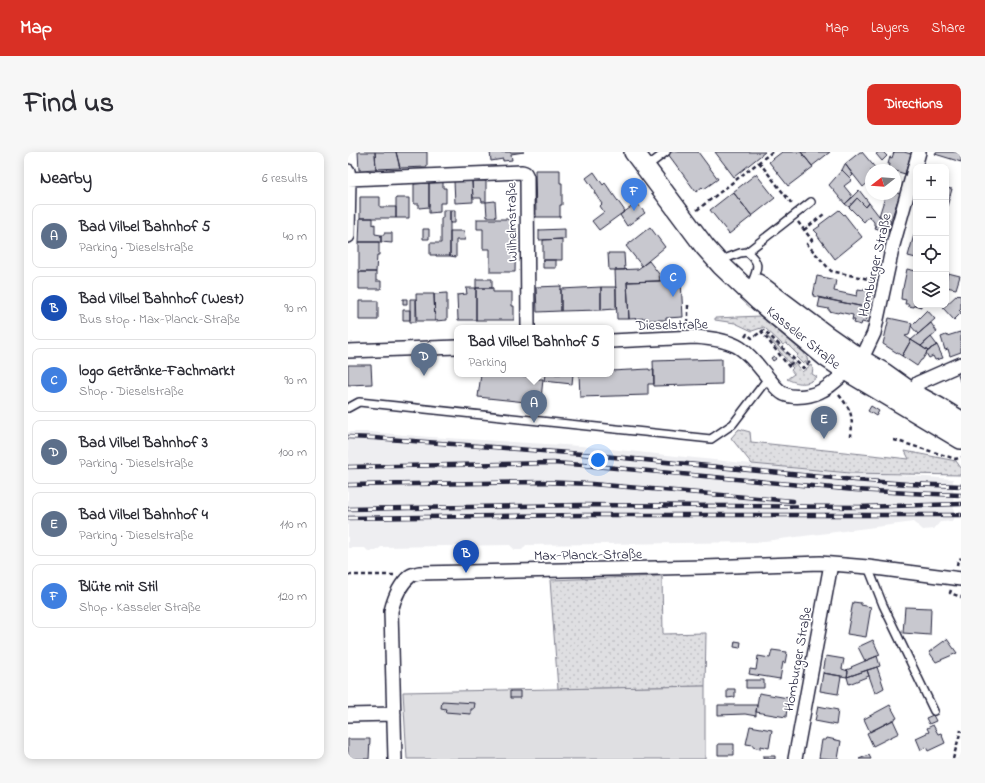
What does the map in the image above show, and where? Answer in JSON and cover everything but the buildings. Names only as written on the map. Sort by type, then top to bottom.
[{"type":"main road","name":"Kasseler Straße","points":[[634,152],[705,247],[721,265],[744,287],[815,348],[853,365],[884,373],[912,393],[961,421]]},
{"type":"main road","name":"Kasseler Straße","points":[[673,204],[701,234],[753,280],[820,331],[853,365],[961,439]]},
{"type":"street","name":"Homburger Straße","points":[[853,365],[865,352],[874,333],[893,245],[919,152]]},
{"type":"street","name":"Wilhelmstraße","points":[[348,176],[525,173],[527,177],[528,325]]},
{"type":"street","points":[[348,176],[348,236]]},
{"type":"street","name":"Dieselstraße","points":[[614,341],[695,337],[715,339],[726,342],[739,347],[752,358],[778,389],[785,394],[800,397],[823,390],[853,365]]},
{"type":"street","points":[[348,351],[454,347]]},
{"type":"street","points":[[912,393],[918,383],[961,364]]},
{"type":"street","name":"Max-Planck-Straße","points":[[411,575],[419,573],[697,568],[820,563],[868,567],[958,579]]},
{"type":"street","name":"Homburger Straße","points":[[796,759],[830,564]]},
{"type":"street","points":[[396,759],[391,611],[393,602],[401,586],[411,575]]},
{"type":"street","points":[[348,715],[394,714]]},
{"type":"lane","points":[[646,168],[666,152]]},
{"type":"lane","points":[[728,258],[747,252],[811,202]]},
{"type":"lane","points":[[747,252],[753,258],[758,267],[753,280]]},
{"type":"lane","points":[[348,408],[359,402],[711,439],[733,424],[768,378]]},
{"type":"lane","points":[[868,567],[883,605],[934,711]]},
{"type":"path","points":[[695,212],[772,152]]},
{"type":"path","points":[[759,162],[796,214],[804,230],[812,240],[807,244],[831,271],[885,282]]},
{"type":"path","points":[[804,230],[824,214]]},
{"type":"path","points":[[688,305],[688,324]]},
{"type":"path","points":[[747,334],[752,338],[764,330],[803,368],[815,358]]},
{"type":"path","points":[[761,331],[790,366],[795,360]]},
{"type":"path","points":[[839,395],[850,412],[852,422],[851,436]]},
{"type":"path","points":[[894,440],[956,459],[961,458]]},
{"type":"path","points":[[348,575],[411,575]]},
{"type":"path","points":[[953,759],[961,730]]},
{"type":"shaded area","points":[[760,316],[804,353],[808,360],[803,364],[796,357],[798,355],[786,343],[783,345],[764,327],[752,331],[735,323],[715,320],[715,318]]},
{"type":"shaded area","points":[[766,335],[793,360],[789,363]]},
{"type":"shaded area","points":[[795,363],[802,372],[811,365],[813,369],[812,374],[817,377],[806,383],[795,382],[787,379],[794,374],[791,370],[793,368],[791,366]]},
{"type":"shaded area","points":[[739,429],[750,432],[751,442],[909,459],[905,451],[956,461],[961,468],[961,475],[850,473],[752,464],[731,438]]},
{"type":"shaded area","points":[[348,432],[370,432],[581,446],[850,473],[953,479],[954,521],[940,522],[934,529],[923,530],[914,522],[757,542],[526,545],[522,550],[515,550],[510,545],[381,547],[376,551],[368,551],[365,548],[348,548]]},
{"type":"shaded area","points":[[662,576],[663,634],[706,633],[705,686],[558,689],[550,580]]},
{"type":"shaded area","points":[[705,686],[705,759],[407,759],[403,692]]},
{"type":"railway","points":[[348,437],[582,454],[854,480],[961,486]]},
{"type":"railway","points":[[348,467],[553,463],[855,490],[961,495]]},
{"type":"railway","points":[[348,485],[541,482],[592,484],[793,501]]},
{"type":"railway","points":[[348,509],[582,505],[859,507],[961,504]]},
{"type":"railway","points":[[348,518],[582,515],[961,515]]},
{"type":"place","name":"Blüte mit Stil","points":[[634,211]]},
{"type":"place","name":"logo Getränke-Fachmarkt","points":[[673,297]]},
{"type":"place","name":"Bad Vilbel Bahnhof 3","points":[[424,376]]},
{"type":"place","name":"Bad Vilbel Bahnhof 5","points":[[534,423]]},
{"type":"place","name":"Bad Vilbel Bahnhof 4","points":[[824,439]]},
{"type":"place","name":"Bad Vilbel Bahnhof (West)","points":[[466,573]]}]
